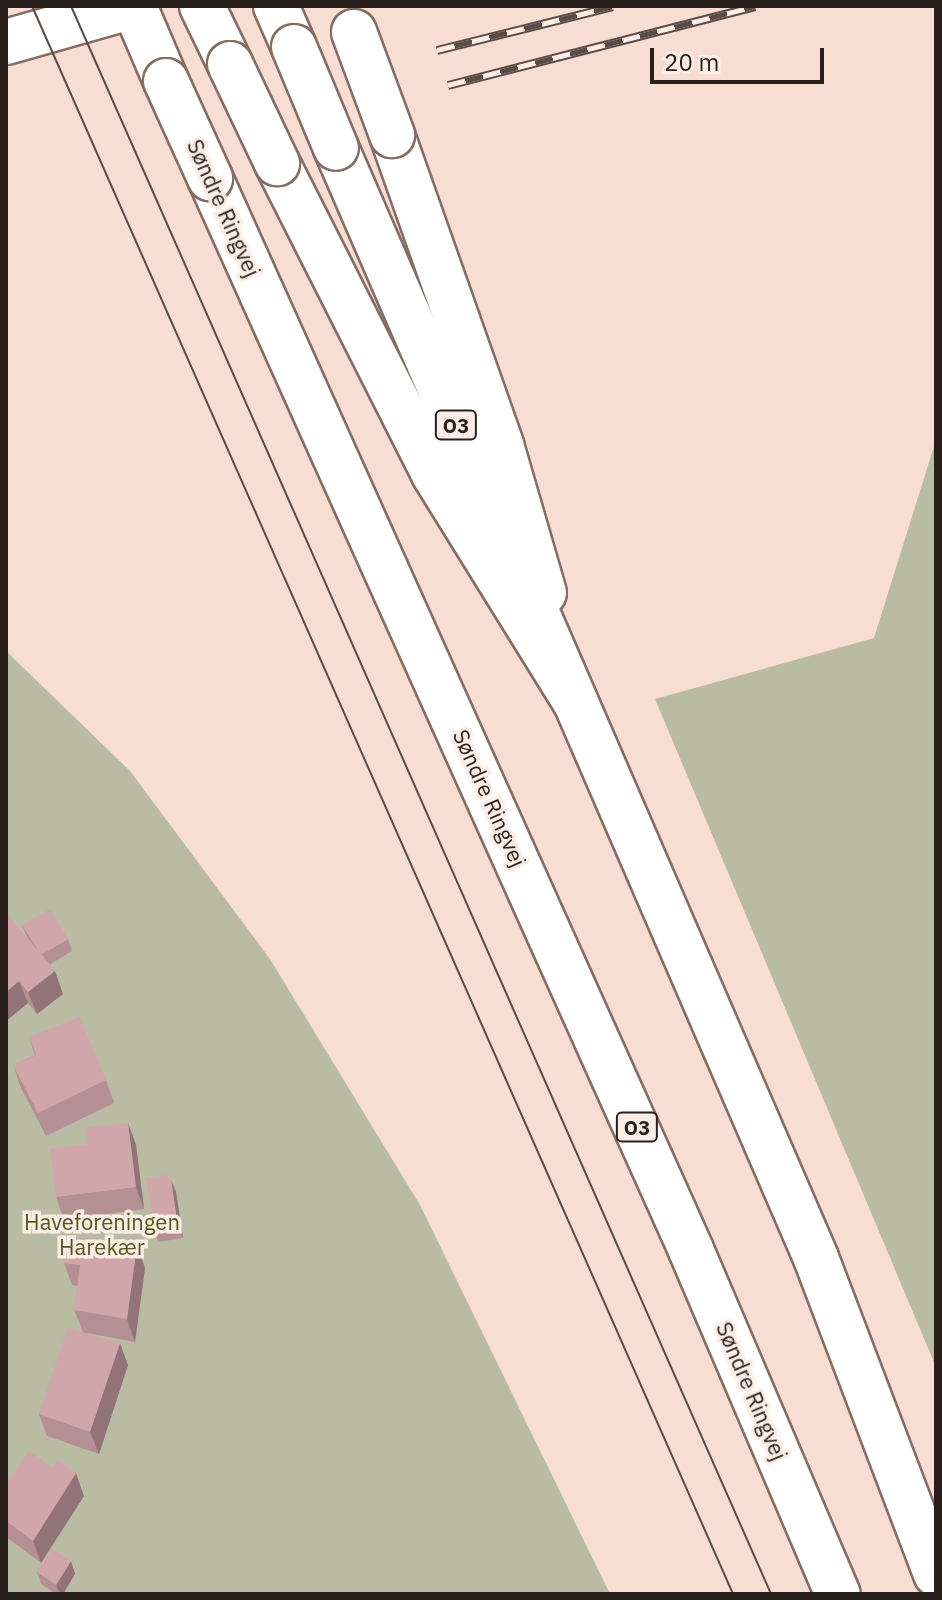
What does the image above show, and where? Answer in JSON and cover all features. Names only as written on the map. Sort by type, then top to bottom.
[{"type":"main road","points":[[6,42],[133,6]]},
{"type":"main road","name":"Søndre Ringvej","points":[[133,6],[685,1235],[838,1594]]},
{"type":"main road","points":[[202,6],[277,163],[434,474],[576,703]]},
{"type":"main road","name":"O3","points":[[276,6],[816,1258],[936,1574]]},
{"type":"main road","points":[[349,19],[501,445],[576,703]]},
{"type":"green space","points":[[936,440],[936,1367],[655,699],[874,638]]},
{"type":"green space","name":"Haveforeningen Harekær","points":[[6,651],[130,771],[270,959],[420,1205],[610,1594],[6,1594]]},
{"type":"building","points":[[50,909],[68,939],[41,955],[22,925]]},
{"type":"building","points":[[6,912],[55,971],[28,992],[19,981],[6,992]]},
{"type":"building","points":[[80,1017],[106,1080],[38,1113],[13,1065],[36,1055],[29,1037]]},
{"type":"building","points":[[128,1123],[136,1187],[56,1197],[50,1149],[88,1144],[86,1128]]},
{"type":"building","points":[[165,1175],[171,1180],[178,1226],[154,1230],[146,1178]]},
{"type":"building","points":[[68,1236],[137,1245],[127,1319],[74,1310],[80,1265],[64,1263]]},
{"type":"building","points":[[68,1328],[120,1343],[90,1432],[39,1414]]},
{"type":"building","points":[[29,1451],[52,1467],[57,1460],[76,1473],[33,1541],[6,1521],[6,1484]]},
{"type":"building","points":[[52,1549],[71,1561],[56,1585],[37,1572]]},
{"type":"tram line","points":[[32,6],[733,1594]]},
{"type":"tram line","points":[[71,6],[771,1594]]},
{"type":"railway","points":[[437,50],[613,6]]},
{"type":"railway","points":[[448,85],[755,6]]}]
